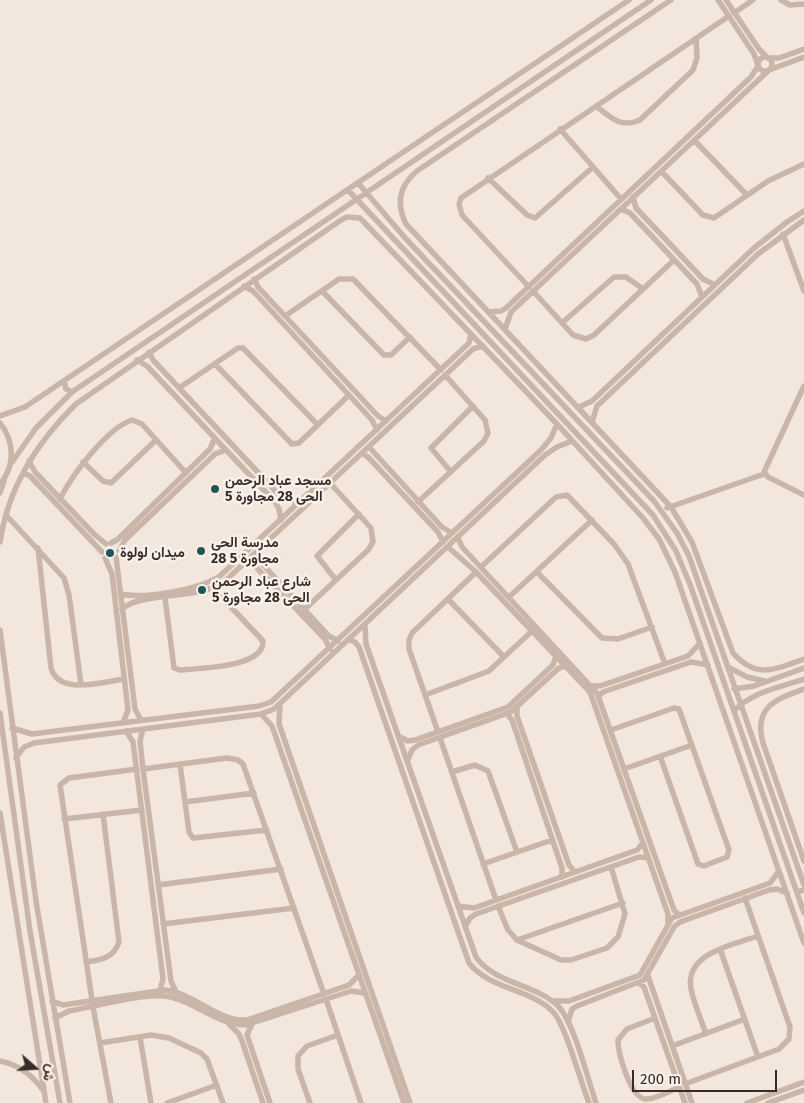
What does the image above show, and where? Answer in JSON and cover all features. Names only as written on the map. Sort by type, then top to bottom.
[{"type":"street","points":[[0,416],[25,408],[629,0]]},
{"type":"street","points":[[0,493],[10,465],[36,428],[72,392],[652,0]]},
{"type":"street","points":[[671,0],[417,172],[403,186],[400,206],[406,224],[671,507],[692,542],[734,653],[745,665],[761,671],[772,671],[801,660],[803,669],[754,686],[736,689],[726,688]]},
{"type":"street","points":[[488,312],[504,309],[531,289],[621,209],[768,70],[772,63],[718,0]]},
{"type":"street","points":[[726,0],[731,15],[754,54],[760,70],[768,70],[804,57]]},
{"type":"street","points":[[674,260],[590,338],[577,337],[459,210],[461,198],[560,129],[753,0]]},
{"type":"street","points":[[781,0],[790,5],[804,4]]},
{"type":"street","points":[[596,106],[618,122],[625,124],[640,120],[693,70],[697,58],[696,38]]},
{"type":"street","points":[[505,329],[509,314],[531,289],[621,199],[751,77],[761,58],[779,58],[804,50]]},
{"type":"street","points":[[560,129],[621,199]]},
{"type":"street","points":[[694,140],[747,195]]},
{"type":"street","points":[[661,171],[706,217],[718,217],[768,181],[804,164]]},
{"type":"street","points":[[488,178],[527,216],[536,218],[593,167]]},
{"type":"street","points":[[358,183],[406,239],[662,511],[677,533],[689,556],[804,885]]},
{"type":"street","points":[[348,190],[653,515],[670,538],[682,564],[804,913]]},
{"type":"street","points":[[633,197],[636,208],[703,279],[715,285]]},
{"type":"street","points":[[621,209],[630,213],[699,287],[702,297]]},
{"type":"street","points":[[579,407],[592,401],[754,248],[786,222],[804,211]]},
{"type":"street","points":[[0,542],[6,515],[29,461],[54,425],[76,404],[341,220],[354,216],[366,222],[472,334],[572,441],[659,539],[672,564],[804,943]]},
{"type":"street","points":[[592,422],[597,406],[758,254],[804,220]]},
{"type":"street","points":[[783,234],[804,291]]},
{"type":"street","points":[[400,246],[406,239]]},
{"type":"street","points":[[562,323],[614,277],[626,277],[643,289]]},
{"type":"street","points":[[285,316],[339,279],[353,279],[441,370]]},
{"type":"street","points":[[254,280],[378,416],[386,421]]},
{"type":"street","points":[[244,286],[253,291],[374,422],[377,430]]},
{"type":"street","points":[[322,291],[384,355],[391,354],[410,337]]},
{"type":"street","points":[[120,594],[143,595],[190,588],[212,581],[228,570],[469,343],[472,334]]},
{"type":"street","points":[[122,610],[132,602],[198,593],[213,588],[254,555],[474,348],[483,346]]},
{"type":"street","points":[[179,388],[238,348],[245,348],[318,425]]},
{"type":"street","points":[[149,352],[153,360],[281,497],[299,504]]},
{"type":"street","points":[[137,360],[147,366],[275,502],[280,509],[281,520]]},
{"type":"street","points":[[215,364],[290,443],[299,443],[349,395]]},
{"type":"street","points":[[418,502],[484,441],[488,433],[485,420],[445,375]]},
{"type":"street","points":[[64,381],[66,389],[72,392]]},
{"type":"street","points":[[653,515],[764,474],[804,386]]},
{"type":"street","points":[[451,472],[431,448],[474,406]]},
{"type":"street","points":[[579,422],[586,415]]},
{"type":"street","points":[[60,499],[83,462],[129,421],[139,422],[186,473]]},
{"type":"street","points":[[0,423],[10,441],[10,465]]},
{"type":"street","points":[[12,728],[32,734],[260,706],[271,702],[548,443],[556,424]]},
{"type":"street","points":[[102,552],[108,543],[210,449],[215,438]]},
{"type":"street","points":[[83,462],[103,481],[110,482],[156,440]]},
{"type":"street","points":[[16,758],[24,747],[34,743],[261,714],[280,705],[545,455],[557,447],[572,441]]},
{"type":"street","points":[[369,447],[442,527],[452,533]]},
{"type":"street","points":[[141,720],[135,709],[116,557],[125,540],[215,454],[226,450]]},
{"type":"street","points":[[362,453],[368,457],[438,532],[443,542]]},
{"type":"street","points":[[29,461],[33,470],[94,534],[108,543],[115,544],[119,551]]},
{"type":"street","points":[[23,472],[30,476],[102,552],[112,574],[128,713],[123,723]]},
{"type":"street","points":[[764,474],[804,495]]},
{"type":"street","points":[[0,484],[5,477]]},
{"type":"street","points":[[304,610],[368,550],[374,542],[372,528],[330,483]]},
{"type":"street","points":[[611,867],[623,903],[625,920],[615,942],[607,948],[572,960],[561,960],[517,940],[508,930],[483,864],[409,649],[409,640],[412,634],[559,494],[570,497],[616,546],[628,564],[664,664]]},
{"type":"street","points":[[336,580],[316,556],[359,514]]},
{"type":"street","points":[[6,515],[58,569],[66,584],[81,684]]},
{"type":"street","points":[[509,598],[592,520]]},
{"type":"street","points":[[458,538],[462,553]]},
{"type":"street","points":[[448,547],[462,553],[509,598],[593,686],[599,696],[611,730],[615,751],[643,843],[668,914],[668,923]]},
{"type":"street","points":[[38,548],[52,673],[64,684],[124,679]]},
{"type":"street","points":[[254,555],[329,636],[338,641]]},
{"type":"street","points":[[105,558],[112,560],[116,557]]},
{"type":"street","points":[[247,561],[254,565],[325,639],[330,648]]},
{"type":"street","points":[[479,570],[532,631],[592,695],[624,769],[674,910],[678,914]]},
{"type":"street","points":[[412,571],[418,576]]},
{"type":"street","points":[[537,572],[602,638],[618,639],[652,627]]},
{"type":"street","points":[[165,598],[174,668],[180,670],[244,662],[261,650],[263,641],[213,588]]},
{"type":"street","points":[[448,599],[504,657]]},
{"type":"street","points":[[365,625],[366,644],[465,928],[480,963],[558,1006],[568,1022],[596,1103]]},
{"type":"street","points":[[0,630],[2,662],[16,758],[52,1001],[70,1103]]},
{"type":"street","points":[[425,695],[487,672],[532,631]]},
{"type":"street","points":[[349,640],[355,642],[359,647],[466,956],[480,975],[549,1008],[559,1020],[589,1103]]},
{"type":"street","points":[[593,686],[600,686],[690,654],[700,643]]},
{"type":"street","points":[[407,762],[415,747],[510,705],[553,665],[556,656]]},
{"type":"street","points":[[599,696],[603,692],[691,662],[708,665]]},
{"type":"street","points":[[398,736],[411,741],[439,735],[507,714],[559,668],[566,666]]},
{"type":"street","points":[[728,667],[747,676],[767,681]]},
{"type":"street","points":[[734,711],[741,704],[758,695],[804,679]]},
{"type":"street","points":[[754,686],[758,695]]},
{"type":"street","points":[[804,689],[777,699],[771,704],[762,718],[760,726],[763,743],[804,861]]},
{"type":"street","points":[[280,705],[279,724],[365,993],[410,1103]]},
{"type":"street","points":[[517,707],[517,716],[569,865],[575,872]]},
{"type":"street","points":[[611,730],[676,708],[680,711],[729,852],[727,857],[704,866],[696,862],[660,756]]},
{"type":"street","points":[[221,711],[222,719]]},
{"type":"street","points":[[0,713],[30,930],[60,1103]]},
{"type":"street","points":[[261,714],[272,726],[327,874],[391,1057],[404,1103]]},
{"type":"street","points":[[507,714],[512,720],[562,870],[562,877]]},
{"type":"street","points":[[136,741],[143,729]]},
{"type":"street","points":[[126,731],[136,741],[158,885],[170,981],[176,992]]},
{"type":"street","points":[[624,769],[692,745]]},
{"type":"street","points":[[111,1103],[92,1004],[60,790],[65,779],[227,758],[238,760],[246,769],[361,1103]]},
{"type":"street","points":[[180,764],[190,835],[193,838],[267,830]]},
{"type":"street","points":[[452,772],[476,765],[488,771],[517,852]]},
{"type":"street","points":[[140,769],[142,810],[163,979],[160,990]]},
{"type":"street","points":[[185,802],[254,793]]},
{"type":"street","points":[[64,818],[142,810]]},
{"type":"street","points":[[0,814],[46,1103]]},
{"type":"street","points":[[86,962],[109,957],[117,948],[119,942],[103,814]]},
{"type":"street","points":[[483,864],[552,840]]},
{"type":"street","points":[[465,928],[473,915],[497,903],[637,850],[643,843]]},
{"type":"street","points":[[458,906],[471,908],[497,903],[639,857],[648,858]]},
{"type":"street","points":[[158,885],[281,869]]},
{"type":"street","points":[[551,1001],[569,1001],[640,975],[668,923],[678,914],[770,883],[779,871]]},
{"type":"street","points":[[568,1022],[574,1007],[639,983],[648,976],[678,924],[772,889],[787,892]]},
{"type":"street","points":[[797,892],[804,890]]},
{"type":"street","points":[[654,1018],[627,1029],[618,1040],[618,1046],[632,1091],[640,1097],[650,1098],[784,1046],[789,1039],[791,1031],[746,898]]},
{"type":"street","points":[[517,940],[623,903]]},
{"type":"street","points":[[163,924],[294,908]]},
{"type":"street","points":[[706,1034],[690,988],[691,978],[704,956],[758,936]]},
{"type":"street","points":[[720,949],[758,1057]]},
{"type":"street","points":[[350,988],[359,974]]},
{"type":"street","points":[[648,976],[672,1046],[685,1103]]},
{"type":"street","points":[[639,983],[644,987],[654,1018],[682,1086],[692,1103]]},
{"type":"street","points":[[516,992],[519,985]]},
{"type":"street","points":[[228,1023],[252,1024],[273,1014],[350,988],[365,993]]},
{"type":"street","points":[[55,1018],[68,1008],[144,995],[160,990],[176,992],[228,1023],[239,1034],[263,1103]]},
{"type":"street","points":[[144,995],[172,997],[242,1020],[273,1014]]},
{"type":"street","points":[[52,1001],[68,1008]]},
{"type":"street","points":[[672,1046],[745,1019]]},
{"type":"street","points":[[252,1024],[247,1031],[247,1035],[270,1103]]},
{"type":"street","points":[[310,1103],[298,1069],[298,1056],[307,1046],[338,1035]]},
{"type":"street","points":[[100,1043],[140,1037],[165,1037],[200,1054],[209,1063],[223,1103]]},
{"type":"street","points":[[140,1037],[151,1103]]},
{"type":"street","points":[[0,1061],[15,1065],[26,1072],[44,1092]]},
{"type":"street","points":[[26,1072],[36,1068],[39,1061]]},
{"type":"street","points":[[747,1103],[804,1082]]},
{"type":"street","points":[[167,1103],[217,1084]]},
{"type":"street","points":[[768,1103],[804,1090]]},
{"type":"place","name":"مسجد عباد الرحمن الحى 28 مجاورة 5","points":[[215,489]]},
{"type":"place","name":"مدرسة الحى 28 مجاورة 5","points":[[201,551]]},
{"type":"place","name":"ميدان لولوة","points":[[110,553]]},
{"type":"place","name":"شارع عباد الرحمن الحى 28 مجاورة 5","points":[[202,590]]}]
